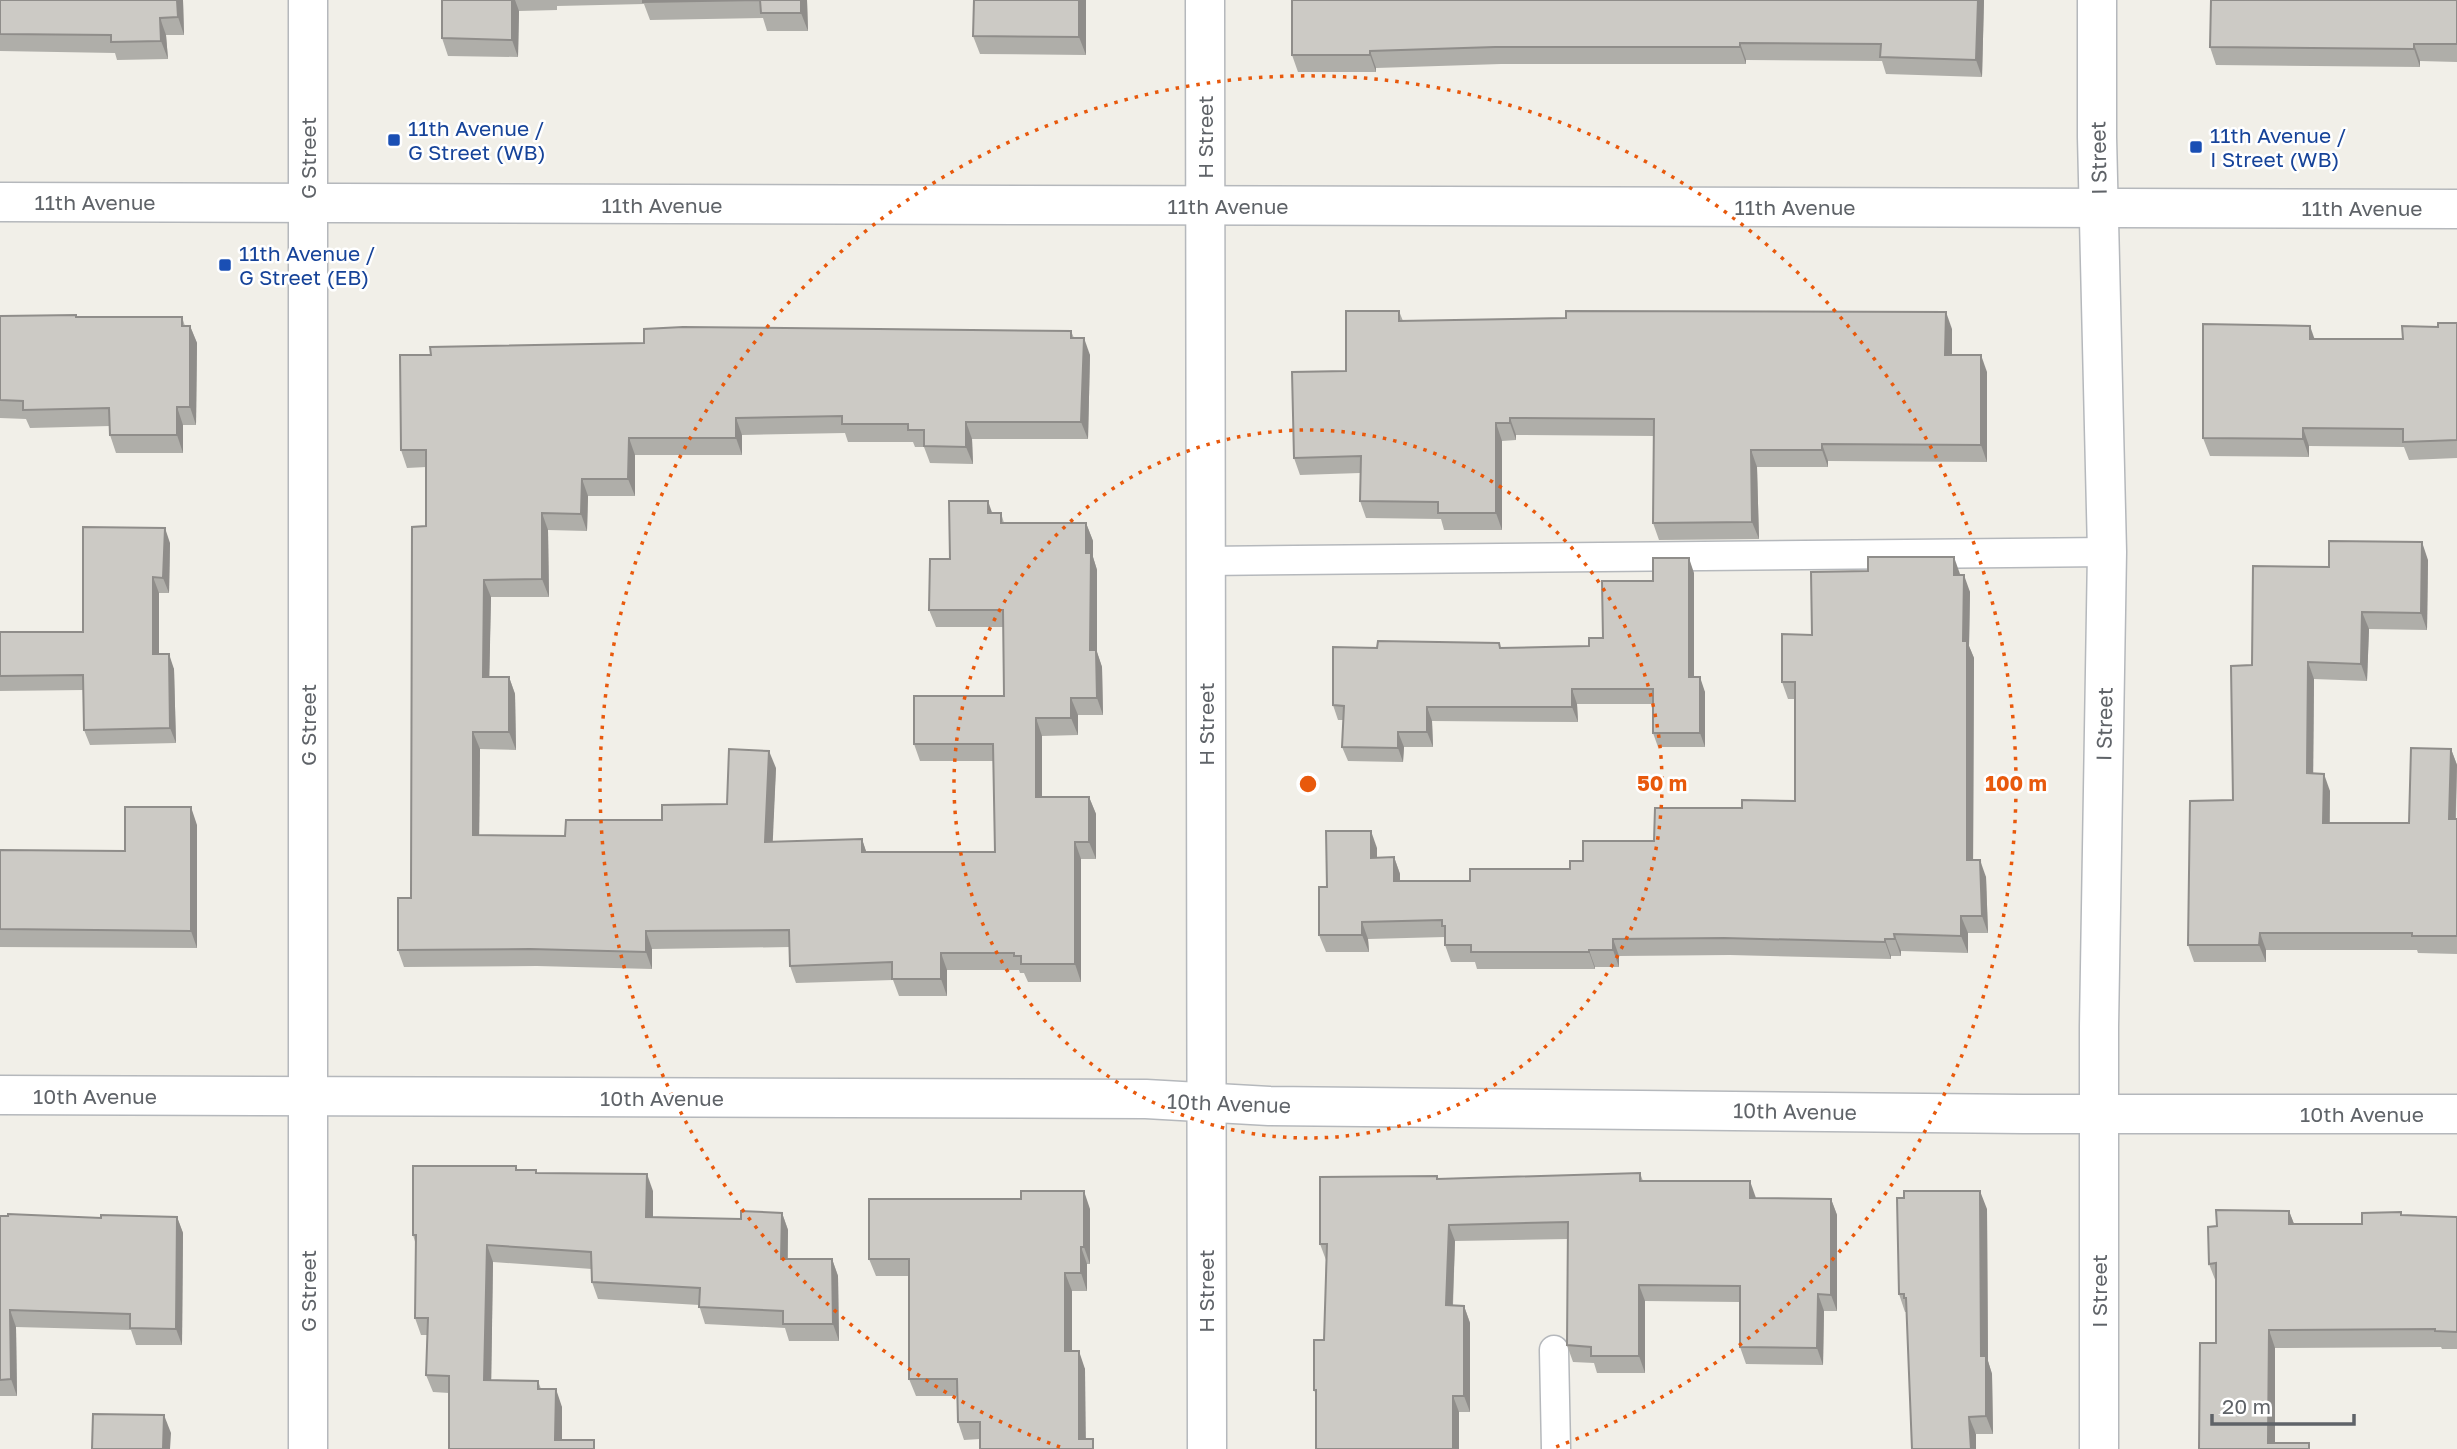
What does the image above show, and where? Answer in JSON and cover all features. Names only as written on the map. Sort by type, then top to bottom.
[{"type":"street","name":"G Street","points":[[308,0],[308,1449]]},
{"type":"street","name":"H Street","points":[[1205,0],[1207,1449]]},
{"type":"street","name":"I Street","points":[[2098,0],[2107,552],[2099,1114],[2099,1449]]},
{"type":"street","name":"11th Avenue","points":[[0,202],[2457,209]]},
{"type":"street","name":"10th Avenue","points":[[0,1095],[1146,1099],[1206,1103],[2099,1114],[2457,1114]]},
{"type":"lane","points":[[1206,561],[2107,552]]},
{"type":"lane","points":[[1554,1350],[1556,1449]]},
{"type":"building","points":[[0,0],[177,0],[178,17],[160,18],[161,41],[111,42],[111,35],[0,34]]},
{"type":"building","points":[[442,0],[512,0],[512,40],[442,38]]},
{"type":"building","points":[[643,0],[760,0],[643,2]]},
{"type":"building","points":[[760,0],[801,0],[801,13],[761,13]]},
{"type":"building","points":[[974,0],[1079,0],[1079,37],[973,36]]},
{"type":"building","points":[[1292,0],[1978,0],[1976,60],[1880,57],[1881,44],[1495,47],[1370,51],[1370,55],[1292,55]]},
{"type":"building","points":[[2211,0],[2457,0],[2457,44],[2414,44],[2414,49],[2210,47]]},
{"type":"building","points":[[1346,311],[1399,311],[1399,321],[1566,318],[1566,311],[1946,312],[1945,355],[1981,355],[1981,445],[1822,444],[1822,450],[1751,450],[1752,522],[1653,523],[1654,419],[1510,418],[1510,423],[1496,423],[1496,513],[1438,513],[1438,502],[1360,501],[1361,456],[1294,458],[1292,372],[1346,371]]},
{"type":"building","points":[[0,316],[182,317],[182,326],[190,326],[190,407],[177,407],[177,435],[110,435],[109,408],[23,410],[23,401],[0,400]]},
{"type":"building","points":[[2438,323],[2457,323],[2457,440],[2403,442],[2403,429],[2303,428],[2303,439],[2203,438],[2203,324],[2310,326],[2310,339],[2403,339],[2402,326],[2438,327]]},
{"type":"building","points":[[683,327],[1071,331],[1071,338],[1084,338],[1081,422],[966,422],[966,447],[924,446],[924,430],[908,430],[908,424],[842,424],[842,416],[736,418],[736,438],[629,438],[628,479],[582,479],[581,514],[542,513],[542,579],[484,580],[483,677],[509,677],[509,732],[473,732],[473,835],[565,836],[566,820],[662,820],[662,805],[727,804],[729,749],[769,751],[765,842],[862,839],[862,852],[995,852],[993,744],[914,744],[914,696],[1004,696],[1003,610],[929,610],[930,559],[950,559],[949,501],[988,501],[988,513],[1001,513],[1001,523],[1086,523],[1086,553],[1091,553],[1090,650],[1096,650],[1097,698],[1071,698],[1071,718],[1036,718],[1036,797],[1089,797],[1089,842],[1075,842],[1075,964],[1021,964],[1021,956],[1014,956],[1014,953],[941,953],[941,979],[892,979],[892,962],[790,966],[789,930],[646,931],[646,952],[398,950],[398,898],[411,898],[412,527],[426,526],[426,450],[401,450],[400,355],[431,355],[430,347],[644,343],[644,329]]},
{"type":"building","points":[[83,527],[165,528],[163,578],[153,577],[153,654],[169,654],[170,728],[84,730],[83,675],[0,676],[0,632],[83,632]]},
{"type":"building","points":[[2329,541],[2422,542],[2421,613],[2362,612],[2361,664],[2308,662],[2307,773],[2324,774],[2323,823],[2409,823],[2411,748],[2451,749],[2449,819],[2457,819],[2457,936],[2412,936],[2412,933],[2260,933],[2259,945],[2188,945],[2190,801],[2233,800],[2231,666],[2252,665],[2253,566],[2329,567]]},
{"type":"building","points":[[1868,557],[1954,557],[1954,575],[1964,575],[1963,641],[1967,641],[1967,860],[1980,860],[1982,916],[1961,916],[1961,936],[1894,934],[1895,939],[1885,939],[1885,942],[1724,938],[1613,939],[1613,950],[1471,952],[1471,945],[1445,945],[1445,926],[1442,926],[1442,920],[1362,922],[1362,935],[1319,935],[1319,887],[1327,887],[1326,831],[1371,831],[1371,858],[1394,857],[1394,881],[1470,881],[1470,869],[1570,869],[1570,861],[1583,861],[1583,841],[1654,841],[1655,808],[1742,808],[1742,800],[1795,801],[1795,682],[1782,682],[1782,634],[1812,635],[1811,572],[1868,571]]},
{"type":"building","points":[[1653,558],[1689,558],[1689,677],[1700,677],[1700,733],[1653,733],[1653,689],[1572,689],[1572,707],[1427,707],[1427,732],[1398,732],[1398,748],[1342,747],[1344,706],[1333,705],[1333,647],[1377,648],[1378,641],[1499,643],[1500,648],[1589,646],[1589,638],[1603,638],[1602,581],[1653,581]]},
{"type":"building","points":[[125,807],[191,807],[191,931],[0,929],[0,850],[125,851]]},
{"type":"building","points":[[413,1166],[516,1166],[516,1170],[536,1170],[536,1173],[647,1174],[646,1217],[741,1219],[741,1211],[782,1213],[781,1259],[832,1259],[833,1324],[783,1324],[783,1311],[699,1307],[700,1288],[592,1282],[591,1252],[487,1245],[484,1380],[538,1381],[538,1389],[556,1389],[555,1440],[594,1440],[594,1449],[449,1449],[449,1376],[426,1375],[428,1318],[415,1318]]},
{"type":"building","points":[[1640,1173],[1640,1181],[1750,1181],[1750,1198],[1831,1199],[1831,1295],[1818,1294],[1817,1348],[1740,1347],[1740,1286],[1639,1285],[1639,1356],[1591,1356],[1591,1347],[1567,1345],[1568,1222],[1449,1225],[1446,1305],[1464,1306],[1464,1396],[1453,1396],[1453,1449],[1316,1449],[1314,1340],[1324,1340],[1327,1244],[1320,1244],[1320,1177],[1437,1176],[1437,1179]]},
{"type":"building","points":[[1021,1191],[1084,1191],[1081,1273],[1065,1273],[1065,1351],[1079,1351],[1079,1439],[1093,1439],[1093,1449],[980,1449],[980,1422],[958,1422],[957,1379],[909,1379],[909,1259],[869,1259],[869,1199],[1021,1199]]},
{"type":"building","points":[[1904,1191],[1980,1191],[1981,1356],[1986,1356],[1986,1416],[1969,1417],[1971,1449],[1912,1449],[1906,1298],[1904,1294],[1899,1294],[1897,1198],[1904,1198]]},
{"type":"building","points":[[2216,1210],[2289,1211],[2289,1224],[2362,1224],[2362,1213],[2401,1212],[2401,1215],[2457,1217],[2457,1332],[2435,1329],[2269,1330],[2268,1443],[2309,1443],[2309,1449],[2199,1449],[2200,1343],[2216,1343],[2216,1263],[2209,1264],[2208,1227],[2217,1226]]},
{"type":"building","points":[[8,1214],[101,1218],[101,1215],[177,1217],[176,1329],[130,1328],[130,1314],[10,1310],[11,1379],[0,1380],[0,1216]]},
{"type":"building","points":[[93,1414],[164,1415],[163,1449],[92,1449]]},
{"type":"place","name":"11th Avenue / G Street (WB)","points":[[394,140]]},
{"type":"place","name":"11th Avenue / I Street (WB)","points":[[2196,147]]},
{"type":"place","name":"11th Avenue / G Street (EB)","points":[[225,265]]}]
